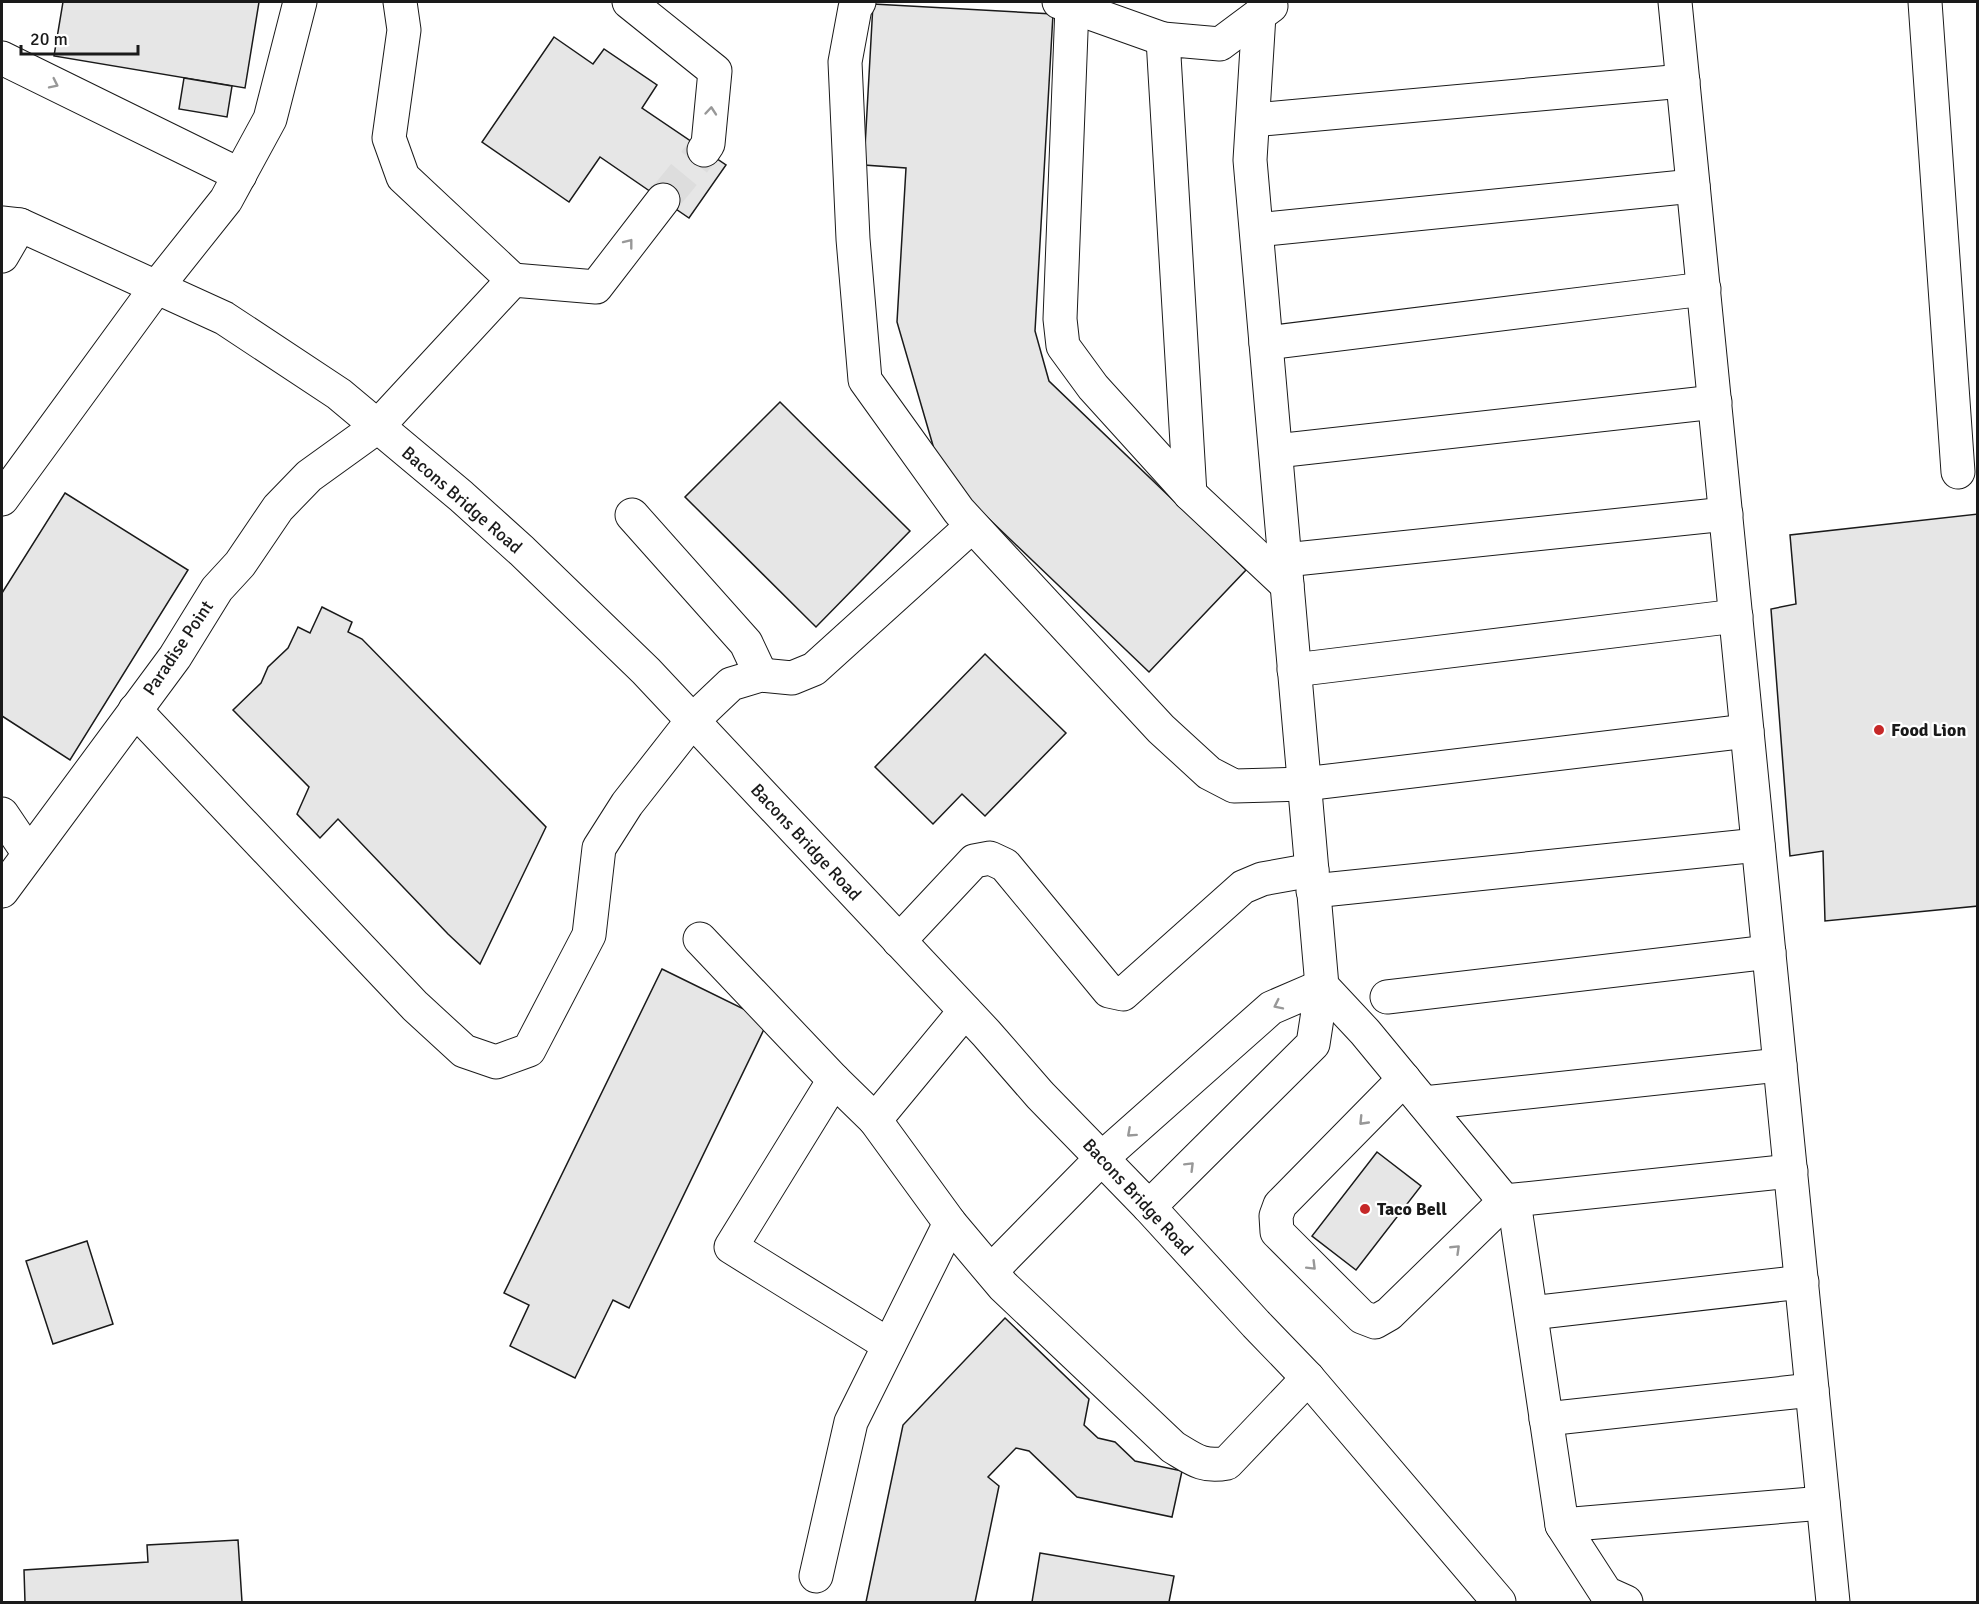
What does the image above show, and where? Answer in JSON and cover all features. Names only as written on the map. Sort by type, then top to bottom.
[{"type":"main road","points":[[2,499],[156,288],[226,200],[270,119],[300,2]]},
{"type":"main road","points":[[400,2],[404,30],[389,138],[403,177],[513,280],[596,287],[663,200]]},
{"type":"main road","points":[[629,2],[715,71],[708,144],[704,150]]},
{"type":"main road","points":[[859,2],[855,8],[845,62],[853,239],[865,380],[972,526],[1161,729],[1209,773],[1234,786],[1304,784],[1748,731]]},
{"type":"main road","points":[[1675,2],[1833,1602]]},
{"type":"main road","points":[[1925,2],[1958,472]]},
{"type":"main road","points":[[1273,5],[1220,44],[1163,39],[1066,4],[1060,319],[1063,346],[1093,387],[1190,494],[1286,572],[1726,514]]},
{"type":"main road","points":[[1149,1207],[1312,1044],[1322,986],[1250,160],[1253,120],[1273,5]]},
{"type":"main road","points":[[1163,39],[1190,494]]},
{"type":"main road","points":[[2,58],[240,175]]},
{"type":"main road","points":[[1253,120],[1683,81]]},
{"type":"main road","points":[[1257,230],[1693,186]]},
{"type":"main road","points":[[2,256],[8,219]]},
{"type":"main road","name":"Bacons Bridge Road","points":[[8,219],[224,318],[339,394],[461,496],[522,551],[646,671],[965,1011],[1040,1095],[1149,1207],[1308,1378],[1498,1602]]},
{"type":"main road","name":"Paradise Point","points":[[2,891],[175,657],[217,589],[240,564],[278,508],[309,476],[378,427],[513,280]]},
{"type":"main road","points":[[1266,343],[1704,289]]},
{"type":"main road","points":[[1276,451],[1715,402]]},
{"type":"main road","points":[[632,514],[746,643],[761,675]]},
{"type":"main road","points":[[135,710],[415,1006],[464,1051],[496,1062],[529,1050],[589,935],[600,848],[627,804],[692,721],[732,684],[761,675],[792,678],[814,669],[972,526]]},
{"type":"main road","points":[[1294,670],[1736,616]]},
{"type":"main road","points":[[2,814],[29,854]]},
{"type":"main road","points":[[899,941],[974,861],[990,858],[1005,865],[1109,991],[1124,993],[1243,887],[1262,879],[1313,880],[1758,845]]},
{"type":"main road","points":[[700,939],[875,1120],[950,1223],[1003,1286],[1173,1447],[1203,1464],[1215,1466],[1227,1463],[1308,1378]]},
{"type":"main road","points":[[1387,997],[1769,952]]},
{"type":"main road","points":[[1322,986],[1365,1032],[1516,1215],[1562,1525],[1606,1593],[1626,1602]]},
{"type":"main road","points":[[990,1271],[1102,1158],[1271,1008],[1322,986]]},
{"type":"main road","points":[[875,1120],[965,1011]]},
{"type":"main road","points":[[1780,1065],[1414,1091],[1280,1205],[1276,1216],[1276,1232],[1362,1317],[1375,1322],[1389,1314],[1505,1201],[1791,1171]]},
{"type":"main road","points":[[834,1080],[731,1247],[889,1345]]},
{"type":"main road","points":[[816,1576],[850,1422],[950,1223]]},
{"type":"main road","points":[[1531,1313],[1802,1282]]},
{"type":"main road","points":[[1546,1419],[1812,1390]]},
{"type":"main road","points":[[1562,1525],[1823,1503]]},
{"type":"building","points":[[63,2],[259,2],[245,88],[54,56]]},
{"type":"building","points":[[873,4],[1053,14],[1035,331],[1049,381],[1246,570],[1149,672],[941,473],[897,322],[906,168],[864,165]]},
{"type":"building","points":[[554,37],[593,64],[604,49],[657,85],[642,108],[726,165],[689,218],[600,157],[569,202],[482,142]]},
{"type":"building","points":[[184,78],[232,86],[227,117],[179,109]]},
{"type":"building","points":[[780,402],[910,531],[816,627],[685,497]]},
{"type":"building","points":[[65,493],[188,570],[70,760],[2,716],[2,593]]},
{"type":"building","name":"Food Lion","points":[[1978,514],[1978,906],[1825,921],[1823,851],[1790,856],[1771,609],[1796,604],[1790,535]]},
{"type":"building","points":[[322,607],[352,622],[348,632],[362,639],[546,827],[480,964],[448,934],[338,819],[320,838],[297,814],[309,787],[233,710],[261,683],[268,667],[288,648],[298,627],[310,633]]},
{"type":"building","points":[[985,654],[1066,733],[985,816],[962,794],[933,824],[875,767]]},
{"type":"building","points":[[662,969],[768,1021],[629,1308],[613,1300],[575,1378],[510,1346],[529,1305],[504,1293]]},
{"type":"building","points":[[1377,1152],[1421,1186],[1356,1270],[1312,1236]]},
{"type":"building","points":[[87,1241],[113,1324],[53,1344],[26,1261]]},
{"type":"building","points":[[1005,1318],[1089,1399],[1084,1425],[1098,1438],[1115,1442],[1135,1461],[1182,1471],[1172,1517],[1077,1497],[1029,1451],[1016,1448],[988,1477],[999,1486],[975,1602],[866,1602],[903,1425]]},
{"type":"building","points":[[238,1540],[242,1602],[25,1602],[24,1570],[148,1562],[147,1545]]},
{"type":"building","points":[[1040,1553],[1174,1576],[1169,1602],[1032,1602]]},
{"type":"tunnel","points":[[663,200],[704,150]]},
{"type":"place","name":"Food Lion","points":[[1879,730]]},
{"type":"place","name":"Taco Bell","points":[[1365,1209]]}]
